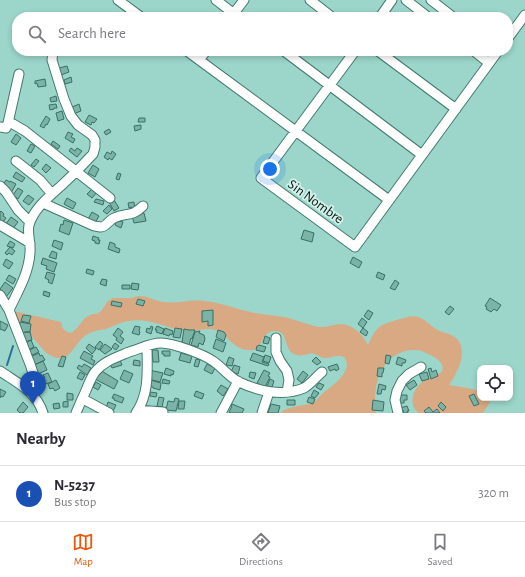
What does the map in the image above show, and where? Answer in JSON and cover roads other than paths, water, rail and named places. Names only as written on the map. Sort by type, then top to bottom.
[{"type":"street","points":[[118,0],[134,12]]},
{"type":"street","points":[[216,0],[230,12]]},
{"type":"street","points":[[236,12],[244,0]]},
{"type":"street","points":[[310,0],[326,12]]},
{"type":"street","points":[[384,12],[392,0]]},
{"type":"street","points":[[406,0],[422,12]]},
{"type":"street","points":[[431,0],[447,12]]},
{"type":"street","points":[[513,31],[525,15]]},
{"type":"street","points":[[9,310],[24,280],[29,265],[31,251],[29,225],[34,214],[43,203],[93,154],[96,147],[95,140],[92,135],[78,125],[71,116],[64,99],[52,60],[52,56]]},
{"type":"street","points":[[194,56],[389,200]]},
{"type":"street","points":[[199,60],[202,56]]},
{"type":"street","points":[[291,56],[422,155]]},
{"type":"street","name":"Sin Nombre","points":[[351,56],[261,178],[355,247],[494,56]]},
{"type":"street","points":[[385,56],[456,109]]},
{"type":"street","points":[[481,56],[489,62]]},
{"type":"street","points":[[19,74],[4,125],[13,124],[26,131],[110,198]]},
{"type":"street","points":[[16,161],[40,180],[52,194]]},
{"type":"street","points":[[0,186],[18,210],[30,222]]},
{"type":"street","points":[[43,203],[94,226],[100,227],[104,226],[111,218],[137,212],[143,206]]},
{"type":"street","points":[[0,225],[30,243]]},
{"type":"street","points":[[0,295],[9,310],[30,364],[33,373],[34,396]]},
{"type":"street","points":[[276,338],[276,352],[289,380],[287,392]]},
{"type":"street","points":[[76,413],[96,370],[112,359],[155,344],[163,343],[202,355],[213,361],[238,382],[269,392],[281,393],[304,388],[322,372]]},
{"type":"street","points":[[147,346],[146,388],[144,398],[137,412],[163,412]]},
{"type":"street","points":[[398,413],[395,400],[399,386],[409,374],[422,367]]},
{"type":"street","points":[[0,371],[28,389],[39,403],[43,413]]},
{"type":"street","points":[[221,413],[238,382]]},
{"type":"street","points":[[262,413],[269,392]]},
{"type":"street","points":[[83,399],[109,413]]},
{"type":"waterway","points":[[7,365],[13,346]]},
{"type":"place","name":"N-5237","points":[[33,404]]}]
